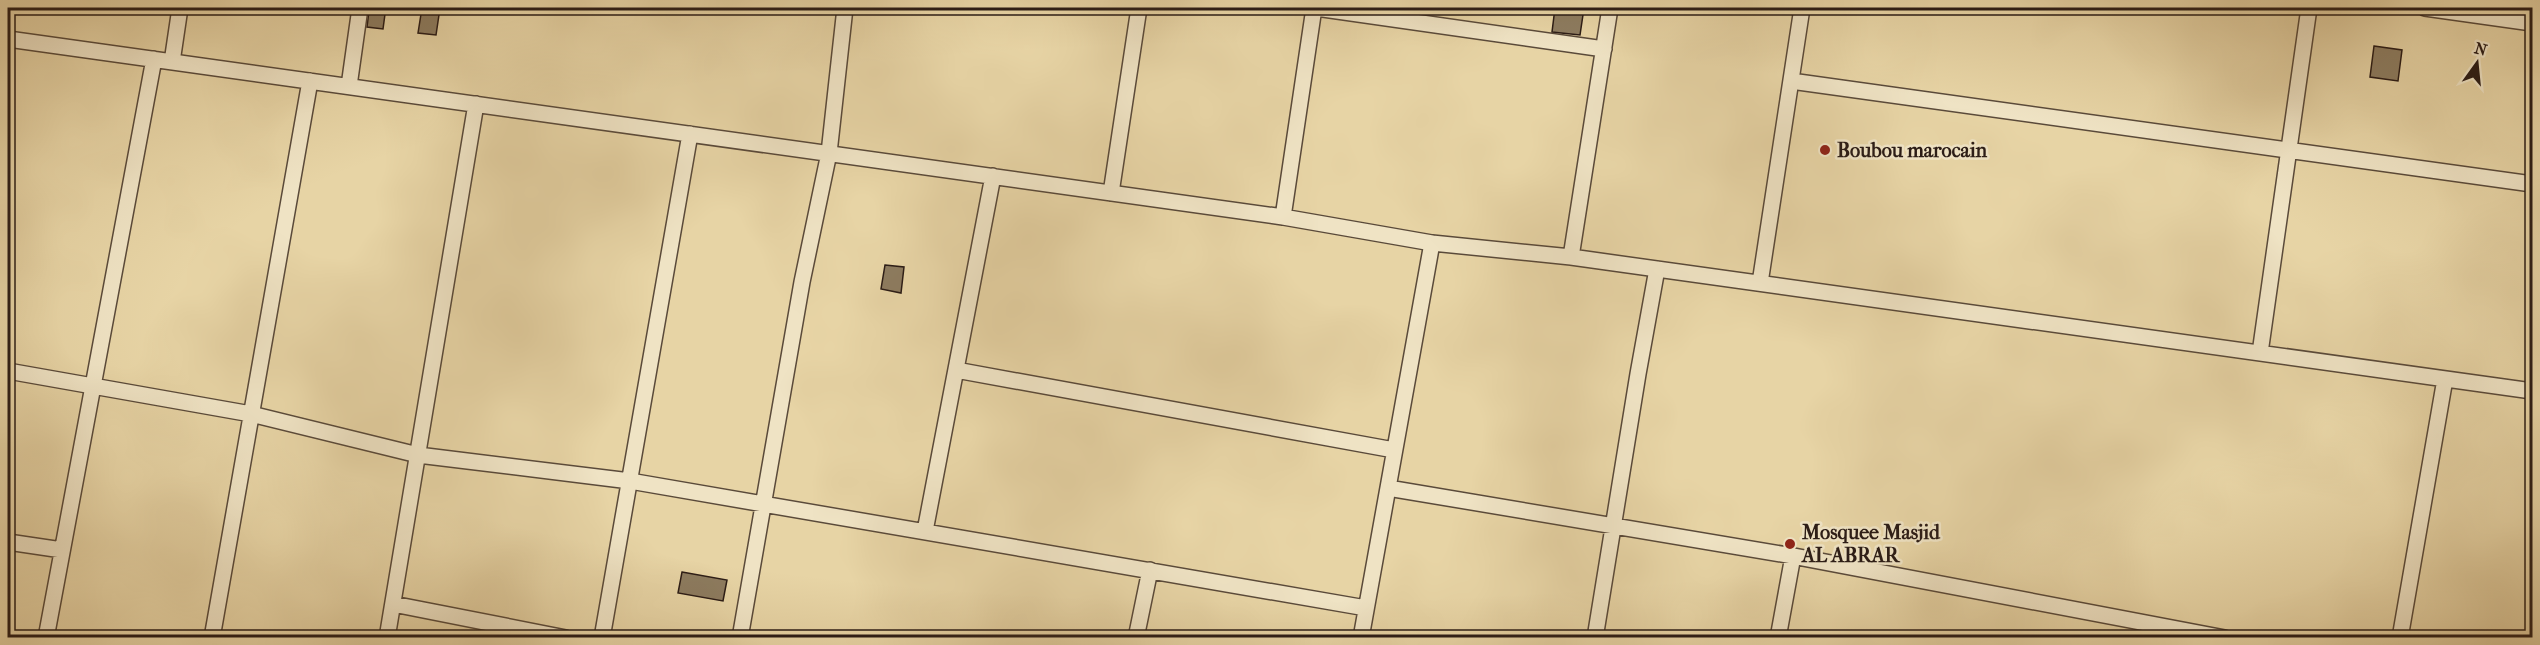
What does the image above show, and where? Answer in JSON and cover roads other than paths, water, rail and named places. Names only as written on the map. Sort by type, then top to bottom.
[{"type":"street","points":[[172,62],[180,8]]},
{"type":"street","points":[[349,86],[360,8]]},
{"type":"street","points":[[740,638],[812,225],[829,153],[845,8]]},
{"type":"street","points":[[1111,193],[1139,8]]},
{"type":"street","points":[[1283,217],[1315,8],[1604,49]]},
{"type":"street","points":[[1571,257],[1610,8]]},
{"type":"street","points":[[1760,283],[1802,8]]},
{"type":"street","points":[[2260,353],[2309,8]]},
{"type":"street","points":[[2426,8],[2475,11],[2532,23]]},
{"type":"street","points":[[8,39],[1283,217],[1432,243],[1571,257],[2532,391]]},
{"type":"street","points":[[46,638],[154,59]]},
{"type":"street","points":[[212,638],[310,81]]},
{"type":"street","points":[[1791,81],[2532,184]]},
{"type":"street","points":[[387,638],[476,104]]},
{"type":"street","points":[[602,638],[690,134]]},
{"type":"street","points":[[925,531],[993,176]]},
{"type":"street","points":[[1361,638],[1432,243]]},
{"type":"street","points":[[1595,638],[1657,269]]},
{"type":"street","points":[[956,370],[1394,450]]},
{"type":"street","points":[[8,371],[251,414],[418,455],[630,482],[1366,608]]},
{"type":"street","points":[[2400,638],[2445,379]]},
{"type":"street","points":[[1388,488],[1793,556],[2225,638]]},
{"type":"street","points":[[8,542],[62,550]]},
{"type":"street","points":[[1778,638],[1793,556]]},
{"type":"street","points":[[1136,638],[1150,570]]},
{"type":"street","points":[[393,604],[566,638]]},
{"type":"place","name":"Boubou marocain","points":[[1825,150]]},
{"type":"place","name":"Mosquee Masjid AL ABRAR","points":[[1790,544]]}]
